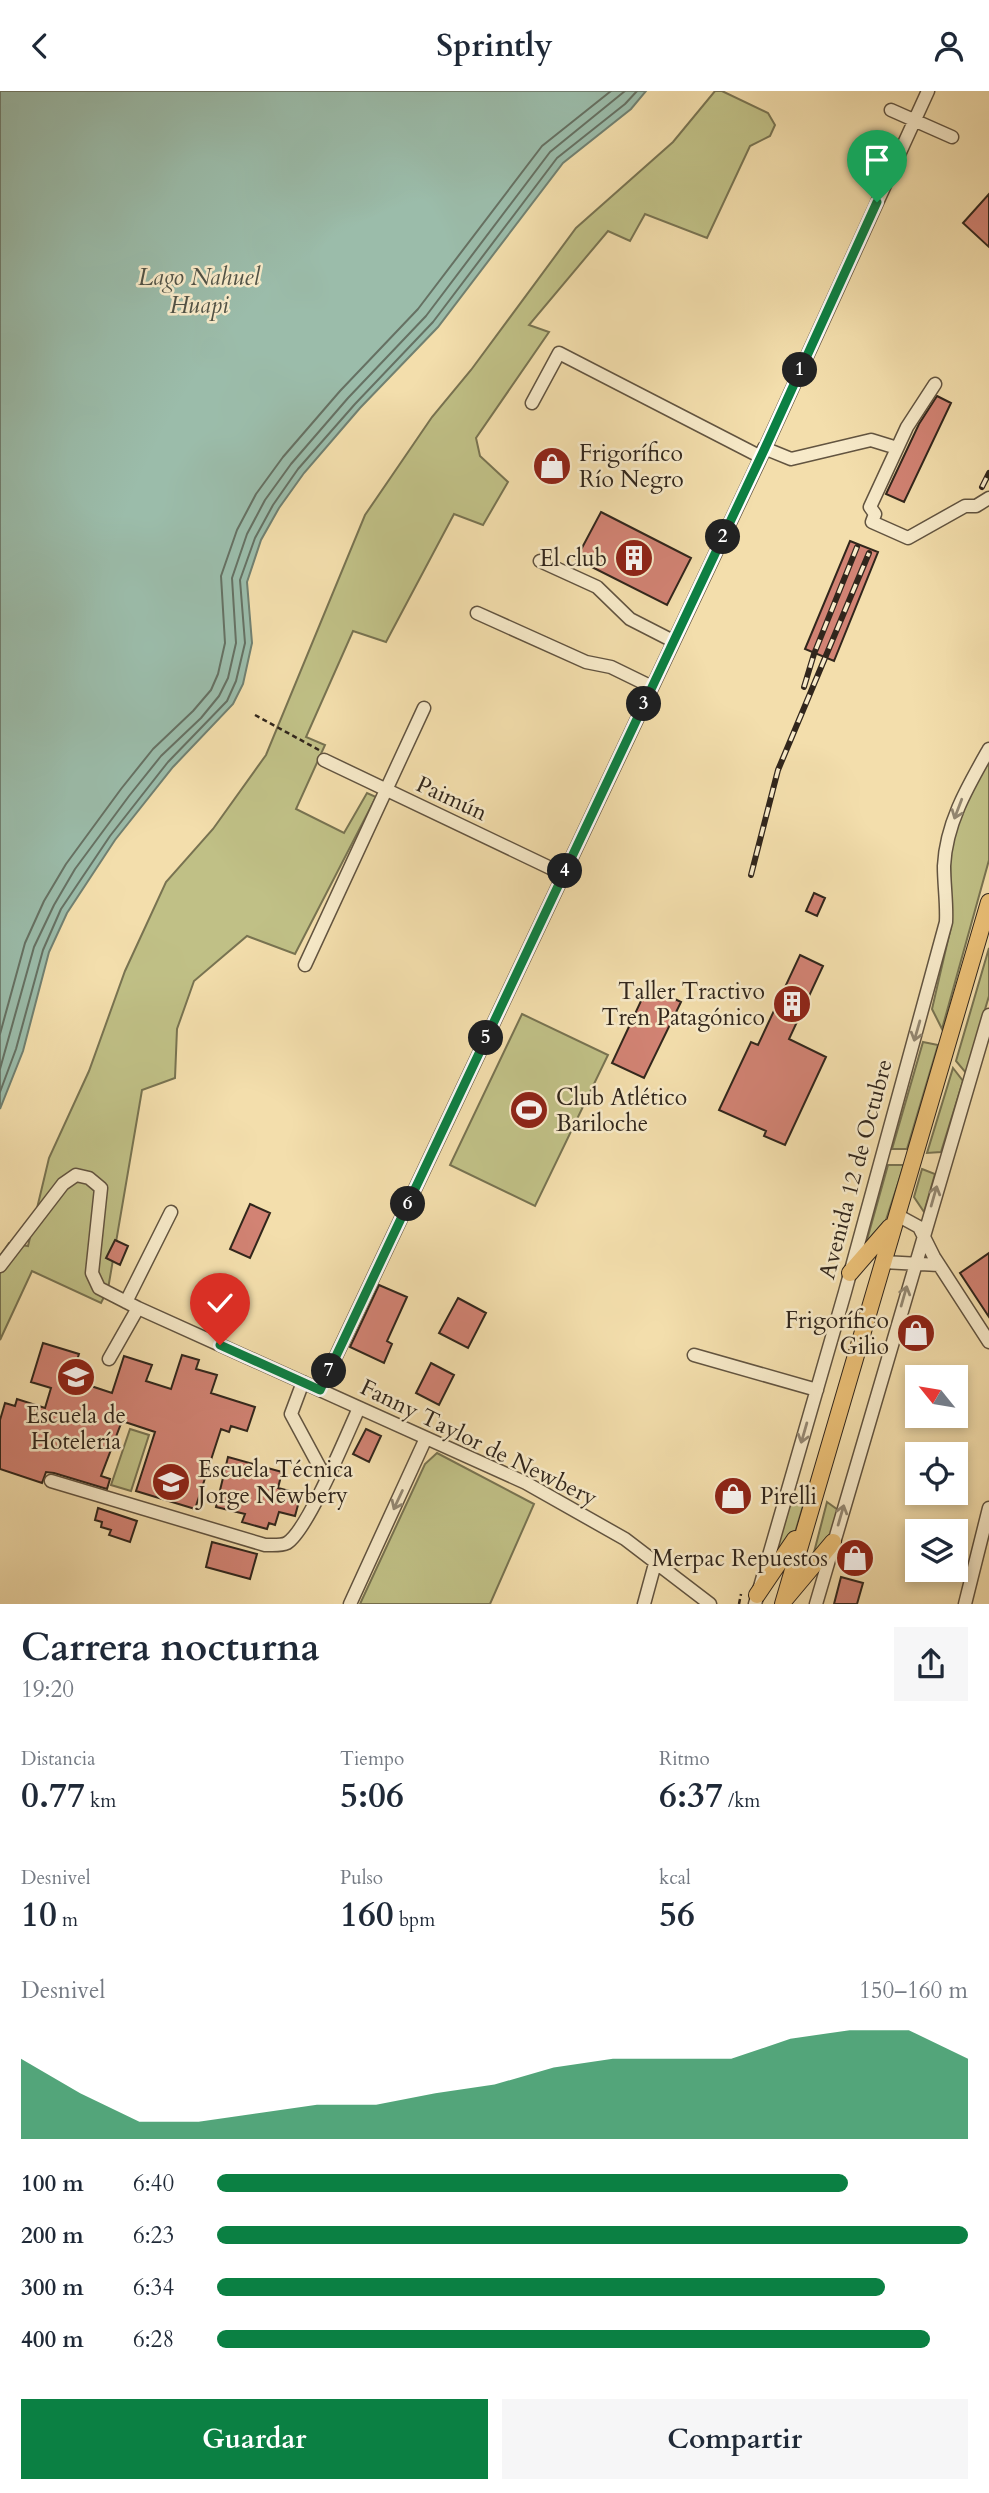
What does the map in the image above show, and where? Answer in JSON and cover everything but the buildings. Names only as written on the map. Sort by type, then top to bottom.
[{"type":"main road","points":[[784,1602],[989,902]]},
{"type":"main road","points":[[850,1273],[896,1217]]},
{"type":"main road","points":[[751,1598],[806,1522]]},
{"type":"main road","points":[[784,1602],[833,1542]]},
{"type":"street","points":[[320,1390],[763,452],[928,91]]},
{"type":"street","points":[[891,110],[952,137]]},
{"type":"street","points":[[532,403],[559,353],[763,452],[792,459],[871,440],[897,448]]},
{"type":"street","points":[[935,384],[907,427],[870,507],[875,514],[872,522],[908,538],[965,506],[976,506],[989,498]]},
{"type":"street","points":[[540,561],[597,587],[630,619],[673,641]]},
{"type":"street","points":[[477,613],[586,662],[611,667],[652,687]]},
{"type":"street","points":[[305,965],[424,708]]},
{"type":"street","name":"Avenida 12 de Octubre","points":[[751,1598],[817,1390],[946,922],[944,868],[947,843],[960,803],[989,749]]},
{"type":"street","name":"Paimún","points":[[329,762],[564,874]]},
{"type":"street","points":[[816,1604],[989,1015]]},
{"type":"street","name":"Fanny Taylor de Newbery","points":[[0,1266],[63,1184],[76,1175],[89,1178],[101,1188],[92,1273],[99,1288],[526,1483],[594,1520],[656,1560],[710,1604]]},
{"type":"street","points":[[109,1359],[171,1212]]},
{"type":"street","points":[[896,1217],[919,1227],[939,1265],[989,1342]]},
{"type":"street","points":[[883,1262],[939,1265]]},
{"type":"street","points":[[694,1355],[817,1390]]},
{"type":"street","points":[[303,1382],[291,1415],[326,1479]]},
{"type":"street","points":[[51,1481],[265,1545],[278,1545],[286,1543],[295,1535],[326,1479],[359,1408]]},
{"type":"street","points":[[350,1604],[426,1438]]},
{"type":"street","points":[[965,1604],[989,1508]]},
{"type":"street","points":[[644,1604],[656,1560]]},
{"type":"path","points":[[255,715],[335,759],[329,762]]},
{"type":"path","points":[[739,1604],[751,1598]]},
{"type":"green space","points":[[715,91],[722,91],[768,113],[775,125],[770,136],[750,146],[707,238],[645,214],[630,241],[608,231],[529,325],[549,332],[476,438],[480,456],[508,482],[483,525],[454,514],[386,642],[353,631],[306,737],[325,745],[296,809],[344,833],[367,793],[376,797],[295,954],[247,936],[194,981],[177,1029],[175,1078],[142,1090],[108,1289],[101,1303],[32,1271],[0,1340],[0,1256],[9,1243],[28,1246],[49,1158],[89,1071],[125,971],[166,882],[213,829],[266,755],[365,515],[432,417],[471,370],[576,228],[673,142]]},
{"type":"green space","points":[[989,758],[989,860],[942,1029],[932,1009],[951,927],[950,852],[953,830]]},
{"type":"green space","points":[[989,948],[989,996],[966,1073],[956,1061]]},
{"type":"green space","name":"Club Atlético Bariloche","points":[[522,1014],[608,1055],[535,1206],[450,1165]]},
{"type":"green space","points":[[923,1042],[938,1045],[907,1149],[892,1149]]},
{"type":"green space","points":[[953,1068],[963,1081],[941,1152],[927,1153]]},
{"type":"green space","points":[[888,1165],[904,1165],[884,1226],[863,1254]]},
{"type":"green space","points":[[922,1169],[935,1174],[924,1212],[914,1197]]},
{"type":"green space","points":[[130,1429],[149,1435],[131,1491],[111,1485]]},
{"type":"green space","points":[[437,1453],[534,1504],[490,1604],[360,1604],[425,1464]]},
{"type":"green space","points":[[792,1497],[803,1506],[794,1536],[771,1570]]},
{"type":"green space","points":[[827,1502],[838,1510],[831,1537],[812,1560]]},
{"type":"water","name":"Lago Nahuel Huapi","points":[[0,91],[646,91],[631,109],[563,163],[438,327],[360,408],[304,473],[279,508],[261,540],[247,582],[252,643],[243,684],[233,704],[173,767],[115,840],[67,913],[49,952],[23,1051],[0,1109]]},
{"type":"railway","points":[[982,487],[989,473]]},
{"type":"railway","points":[[804,687],[814,654],[857,547]]},
{"type":"railway","points":[[751,875],[778,770],[869,553]]},
{"type":"place","name":"Frigorífico Río Negro","points":[[552,466]]},
{"type":"place","name":"El club","points":[[634,558]]},
{"type":"place","name":"Taller Tractivo Tren Patagónico","points":[[792,1004]]},
{"type":"place","name":"Club Atlético Bariloche","points":[[529,1110]]},
{"type":"place","name":"Frigorífico Gilio","points":[[916,1333]]},
{"type":"place","name":"Escuela de Hotelería","points":[[76,1377]]},
{"type":"place","name":"Escuela Técnica Jorge Newbery","points":[[171,1482]]},
{"type":"place","name":"Pirelli","points":[[733,1496]]},
{"type":"place","name":"Merpac Repuestos","points":[[855,1558]]},
{"type":"route","points":[[220,1345],[320,1390],[765,448],[877,202]]}]
